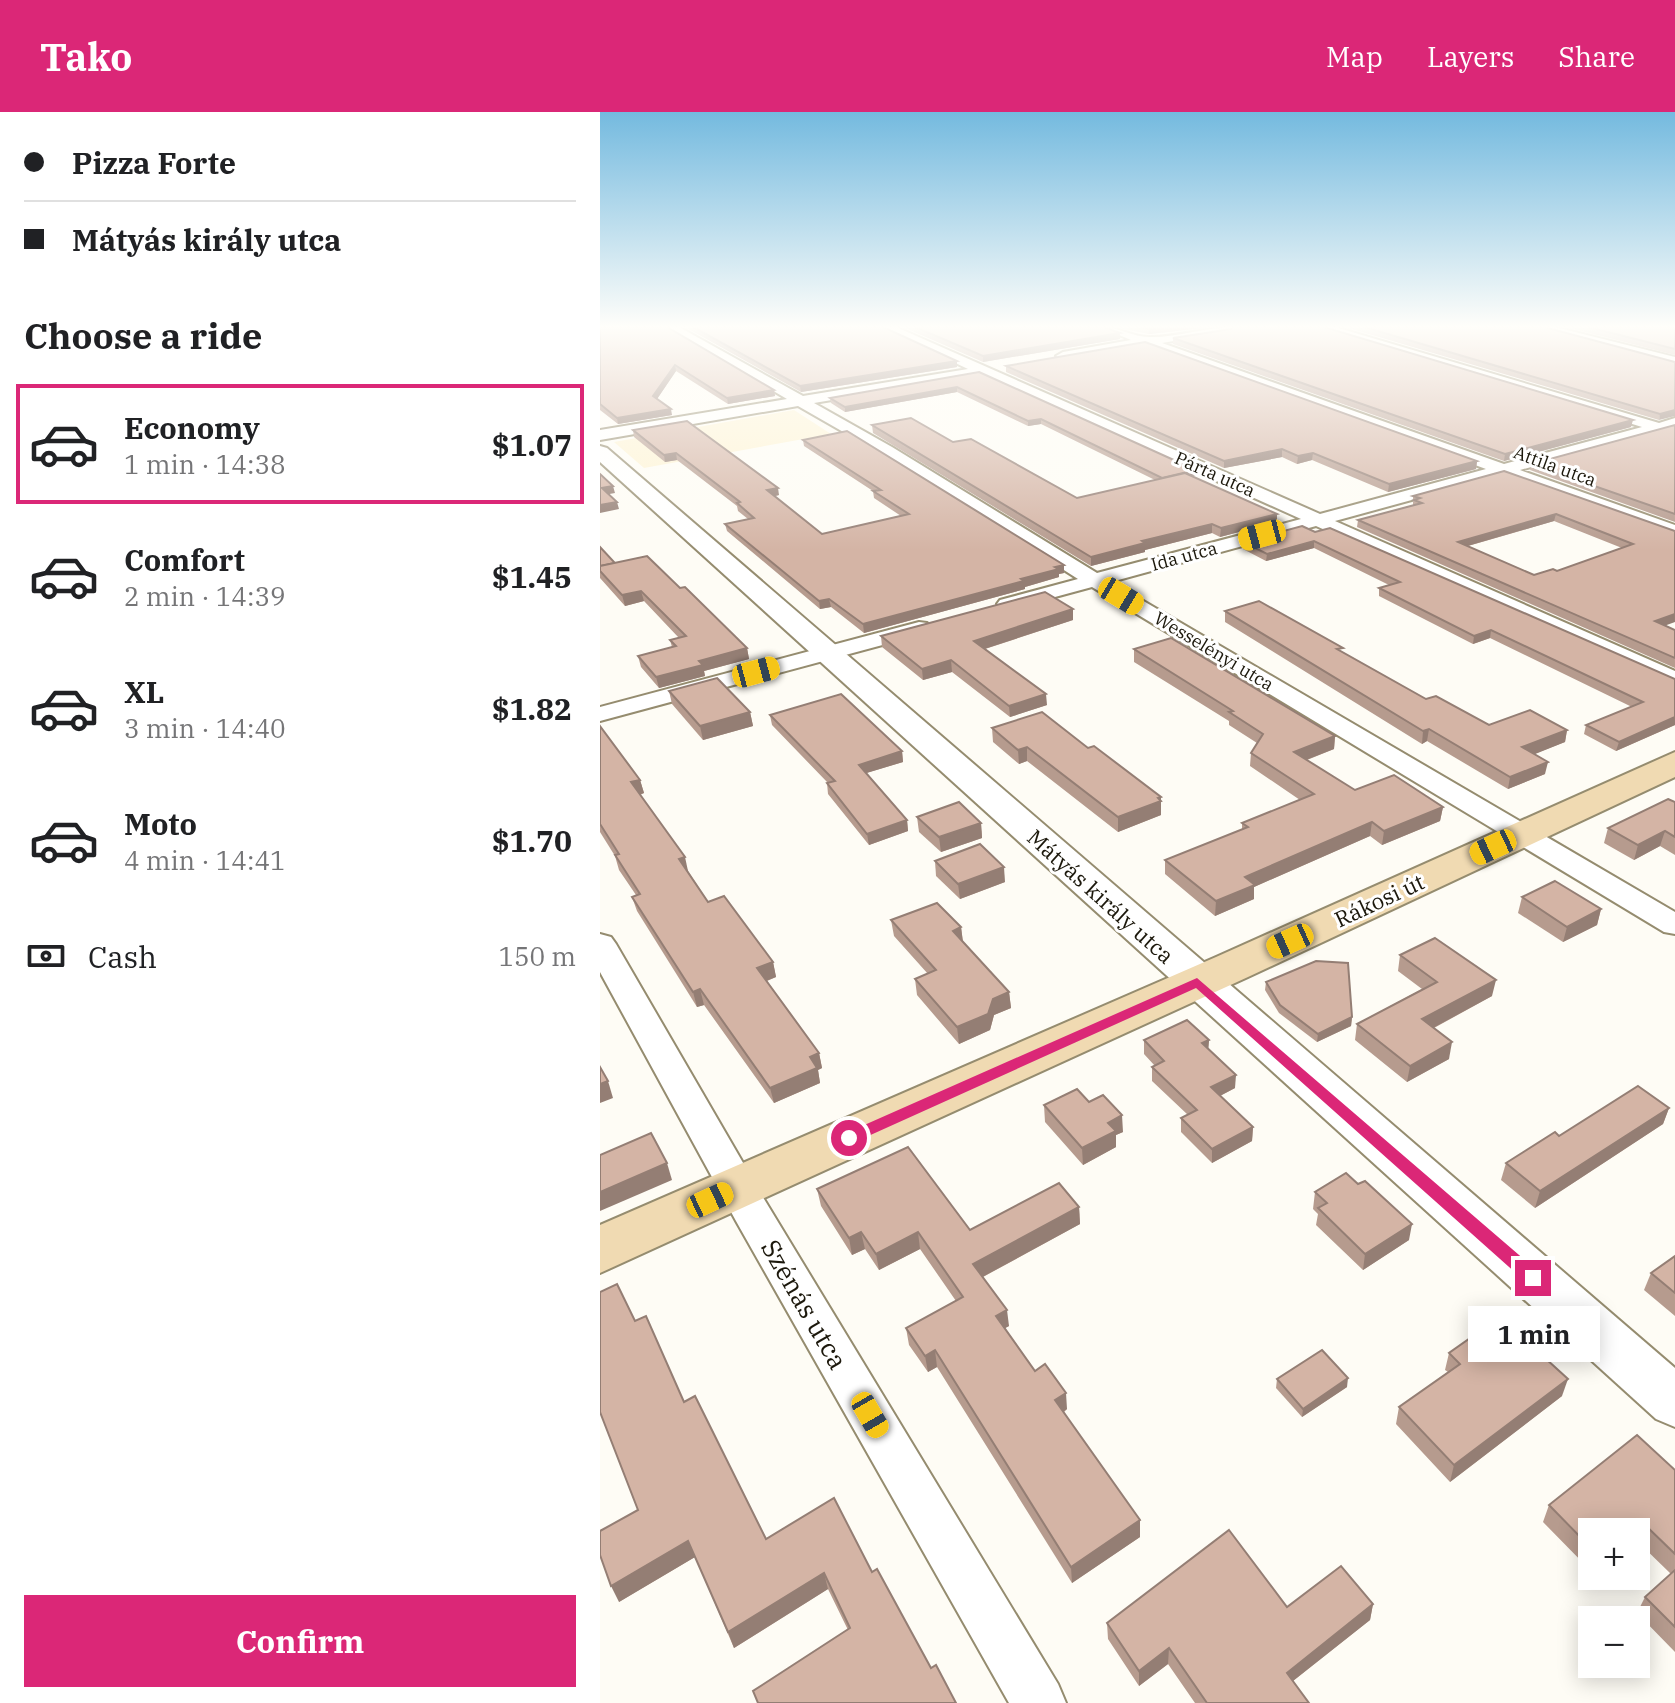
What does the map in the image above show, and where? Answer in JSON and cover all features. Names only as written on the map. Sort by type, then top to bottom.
[{"type":"main road","name":"Rákosi út","points":[[600,1250],[1675,763]]},
{"type":"street","points":[[600,435],[796,401]]},
{"type":"street","name":"Wesselényi utca","points":[[797,401],[886,450],[1094,580],[1675,925]]},
{"type":"street","name":"Párta utca","points":[[1053,401],[1675,679]]},
{"type":"street","name":"Attila utca","points":[[1314,401],[1675,531]]},
{"type":"street","points":[[1578,401],[1670,428]]},
{"type":"street","name":"Ida utca","points":[[990,608],[1670,428]]},
{"type":"street","name":"Mátyás király utca","points":[[600,452],[1675,1402]]},
{"type":"street","points":[[600,714],[945,621]]},
{"type":"street","name":"Szénás utca","points":[[600,944],[737,1187],[1039,1703]]},
{"type":"shaded area","points":[[794,410],[831,434],[644,468],[614,442]]},
{"type":"building","points":[[600,401],[660,401],[671,409],[617,418]]},
{"type":"building","points":[[835,401],[877,401],[845,407]]},
{"type":"building","points":[[987,401],[1044,401],[1196,470],[1162,478],[1041,419],[1028,421]]},
{"type":"building","points":[[1087,401],[1310,401],[1477,461],[1389,484],[1313,453],[1298,456],[1282,449],[1224,461]]},
{"type":"building","points":[[1354,401],[1571,401],[1633,420],[1505,454]]},
{"type":"building","points":[[1617,401],[1675,401],[1675,410],[1660,414]]},
{"type":"building","points":[[911,418],[953,442],[971,439],[1077,498],[1185,473],[1277,514],[1221,528],[1212,524],[1091,557],[872,425]]},
{"type":"building","points":[[687,421],[778,488],[767,490],[822,534],[909,514],[873,491],[881,490],[803,440],[847,431],[1064,565],[1021,579],[1024,581],[863,624],[829,599],[819,601],[725,524],[754,518],[737,503],[740,502],[676,453],[664,455],[633,430]]},
{"type":"building","points":[[1675,425],[1675,514],[1531,464]]},
{"type":"building","points":[[1504,471],[1675,531],[1675,614],[1655,621],[1675,630],[1675,658],[1358,520],[1422,503],[1414,500],[1420,498],[1413,496]],"holes":[[[1556,514],[1633,544],[1557,571],[1553,569],[1534,575],[1458,542]]]},
{"type":"building","points":[[600,474],[613,486],[602,488],[617,502],[600,505]]},
{"type":"building","points":[[1302,526],[1315,532],[1330,528],[1675,679],[1675,717],[1619,742],[1586,725],[1643,702],[1491,630],[1474,636],[1379,588],[1400,582],[1314,541],[1267,554],[1243,542]]},
{"type":"building","points":[[600,547],[615,563],[600,566]]},
{"type":"building","points":[[647,556],[680,588],[685,587],[747,648],[699,661],[703,665],[656,677],[638,656],[676,646],[670,640],[686,636],[641,591],[622,595],[600,571],[600,566]]},
{"type":"building","points":[[1045,592],[1073,609],[974,641],[1046,694],[1009,706],[951,660],[922,669],[881,636]]},
{"type":"building","points":[[1259,601],[1426,699],[1436,696],[1489,725],[1530,710],[1567,730],[1522,747],[1548,762],[1510,777],[1429,729],[1423,731],[1225,611]]},
{"type":"building","points":[[1171,638],[1335,736],[1294,752],[1355,790],[1394,775],[1443,807],[1384,831],[1372,822],[1245,877],[1255,885],[1216,901],[1165,860],[1248,827],[1242,823],[1314,794],[1251,753],[1263,734],[1229,712],[1233,711],[1134,649]]},
{"type":"building","points":[[717,678],[750,712],[700,726],[669,691]]},
{"type":"building","points":[[841,694],[902,751],[859,765],[907,820],[867,834],[827,783],[835,781],[770,715]]},
{"type":"building","points":[[1042,712],[1088,748],[1094,746],[1161,797],[1158,798],[1161,801],[1118,817],[1027,747],[1018,750],[992,728]]},
{"type":"building","points":[[600,726],[640,780],[631,782],[685,857],[679,859],[708,902],[724,896],[773,962],[757,968],[819,1053],[810,1057],[817,1068],[770,1088],[700,989],[693,992],[632,897],[640,894],[600,824]]},
{"type":"building","points":[[1668,799],[1675,802],[1675,837],[1665,831],[1638,845],[1608,828]]},
{"type":"building","points":[[959,802],[981,823],[939,837],[917,817]]},
{"type":"building","points":[[980,844],[1004,867],[958,884],[935,861]]},
{"type":"building","points":[[1555,881],[1601,909],[1567,927],[1522,897]]},
{"type":"building","points":[[937,903],[961,927],[953,931],[1009,992],[993,999],[988,1014],[957,1027],[915,979],[936,970],[891,920]]},
{"type":"building","points":[[1435,938],[1496,980],[1422,1019],[1452,1042],[1410,1066],[1357,1024],[1437,982],[1400,955]]},
{"type":"building","points":[[1316,961],[1348,963],[1352,1017],[1318,1034],[1280,1005],[1266,982]]},
{"type":"building","points":[[1187,1020],[1209,1040],[1202,1043],[1236,1075],[1211,1087],[1253,1127],[1212,1149],[1181,1118],[1197,1110],[1152,1067],[1164,1061],[1144,1040]]},
{"type":"building","points":[[600,1067],[608,1081],[600,1084]]},
{"type":"building","points":[[1638,1086],[1669,1108],[1540,1191],[1506,1163],[1555,1132],[1559,1136]]},
{"type":"building","points":[[1077,1089],[1089,1102],[1103,1095],[1122,1115],[1108,1123],[1116,1131],[1082,1148],[1044,1105]]},
{"type":"building","points":[[651,1133],[667,1163],[600,1192],[600,1155]]},
{"type":"building","points":[[908,1147],[970,1230],[1059,1183],[1079,1207],[973,1264],[1007,1310],[996,1316],[1035,1371],[1045,1364],[1066,1393],[1055,1400],[1140,1520],[1071,1567],[935,1350],[925,1356],[906,1328],[963,1297],[918,1232],[876,1254],[861,1232],[849,1238],[817,1189]]},
{"type":"building","points":[[1346,1173],[1358,1184],[1365,1181],[1412,1224],[1365,1254],[1318,1208],[1327,1203],[1315,1192]]},
{"type":"building","points":[[1675,1256],[1675,1293],[1651,1273]]},
{"type":"building","points":[[617,1284],[635,1321],[646,1316],[684,1402],[695,1396],[766,1539],[834,1498],[872,1572],[877,1569],[931,1668],[936,1665],[956,1703],[758,1703],[753,1691],[850,1628],[824,1573],[728,1632],[688,1541],[611,1586],[600,1555],[600,1531],[638,1510],[600,1412],[600,1292]]},
{"type":"building","points":[[1500,1317],[1568,1379],[1454,1465],[1399,1407],[1460,1364],[1449,1353]]},
{"type":"building","points":[[1322,1350],[1348,1378],[1303,1409],[1277,1379]]},
{"type":"building","points":[[1637,1435],[1675,1470],[1675,1554],[1650,1530],[1650,1518],[1578,1518],[1578,1535],[1549,1505]]},
{"type":"building","points":[[1229,1530],[1287,1607],[1341,1566],[1373,1604],[1287,1673],[1309,1703],[1207,1703],[1169,1648],[1139,1671],[1107,1623]]},
{"type":"building","points":[[1675,1570],[1675,1627],[1645,1597]]},
{"type":"route","points":[[849,1138],[1197,982],[1533,1278]]}]
